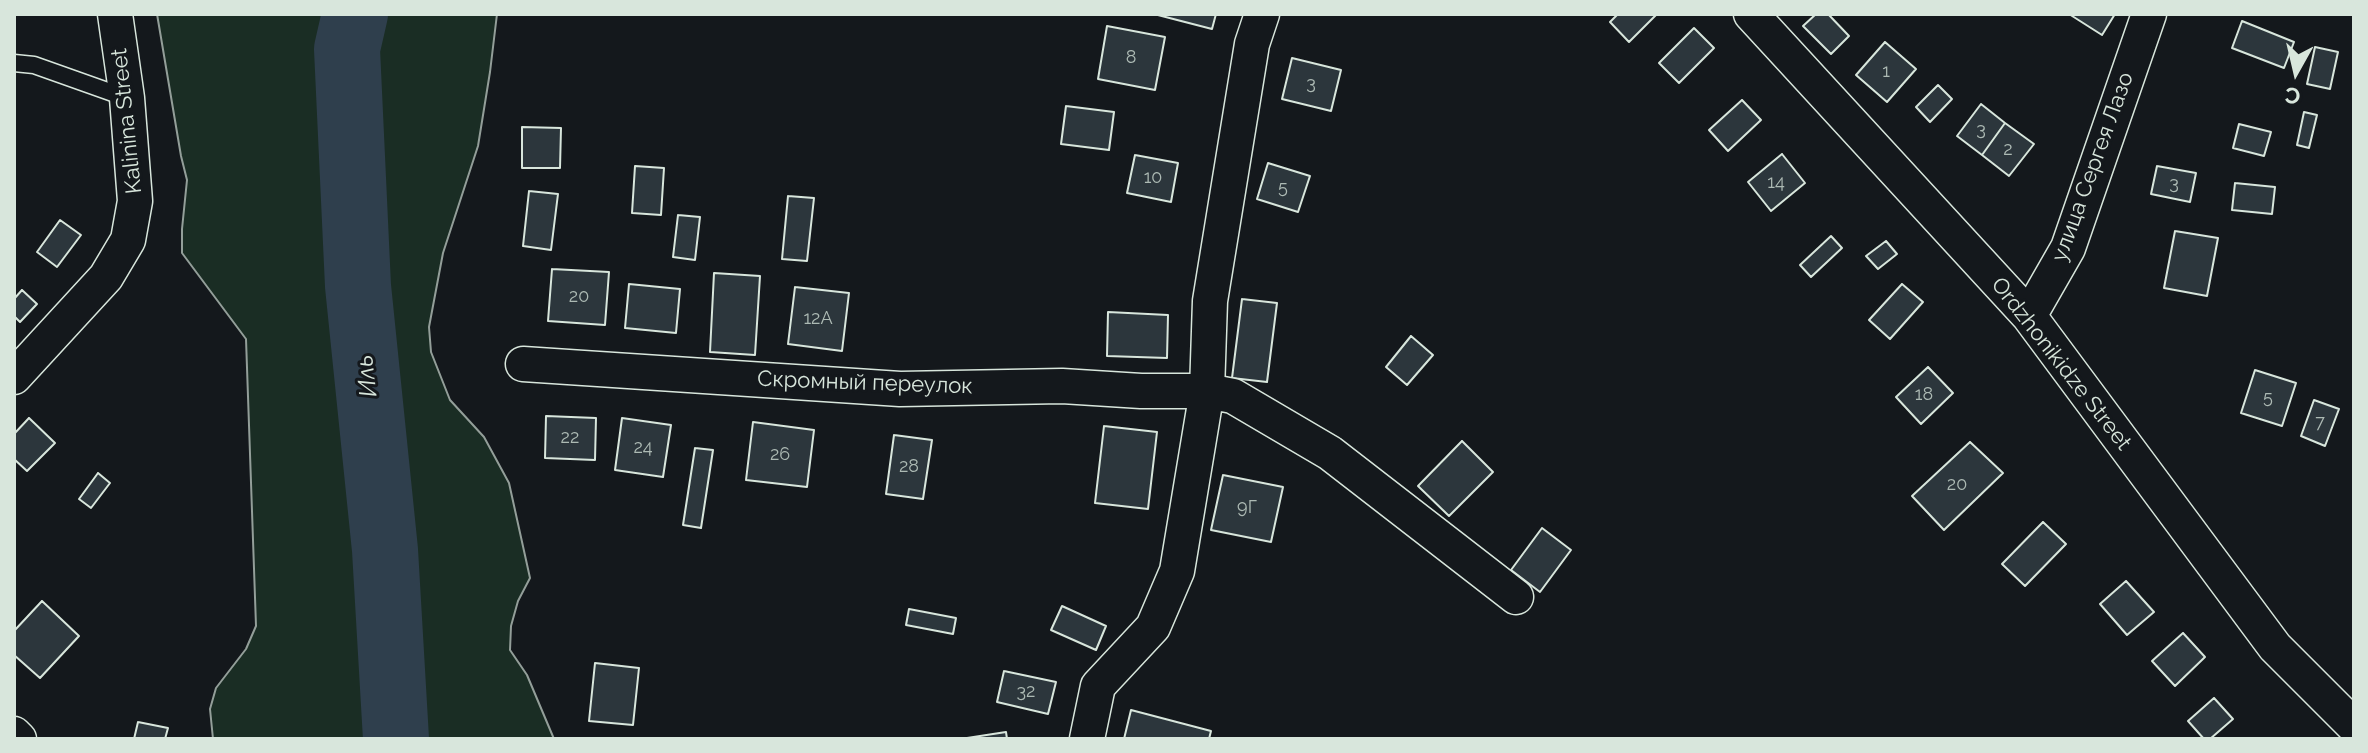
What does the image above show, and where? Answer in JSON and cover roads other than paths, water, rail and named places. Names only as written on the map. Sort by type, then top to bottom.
[{"type":"street","name":"Kalinina Street","points":[[14,377],[106,277],[128,240],[135,201],[127,98],[115,14]]},
{"type":"street","points":[[1087,739],[1098,686],[1153,627],[1177,571],[1207,391],[1210,301],[1252,44],[1262,14]]},
{"type":"street","name":"Ordzhonikidze Street","points":[[1751,14],[2029,316],[2275,647],[2354,726]]},
{"type":"street","name":"улица Сергея Лазо","points":[[2029,316],[2068,248],[2149,14]]},
{"type":"street","name":"Скромный переулок","points":[[523,364],[900,389],[1062,386],[1207,391],[1233,396],[1330,453],[1516,597]]},
{"type":"street","points":[[14,734],[19,739]]},
{"type":"lane","points":[[14,63],[34,65],[127,98]]},
{"type":"waterway","name":"Иль","points":[[355,14],[347,49],[358,286],[385,550],[396,739]]}]
